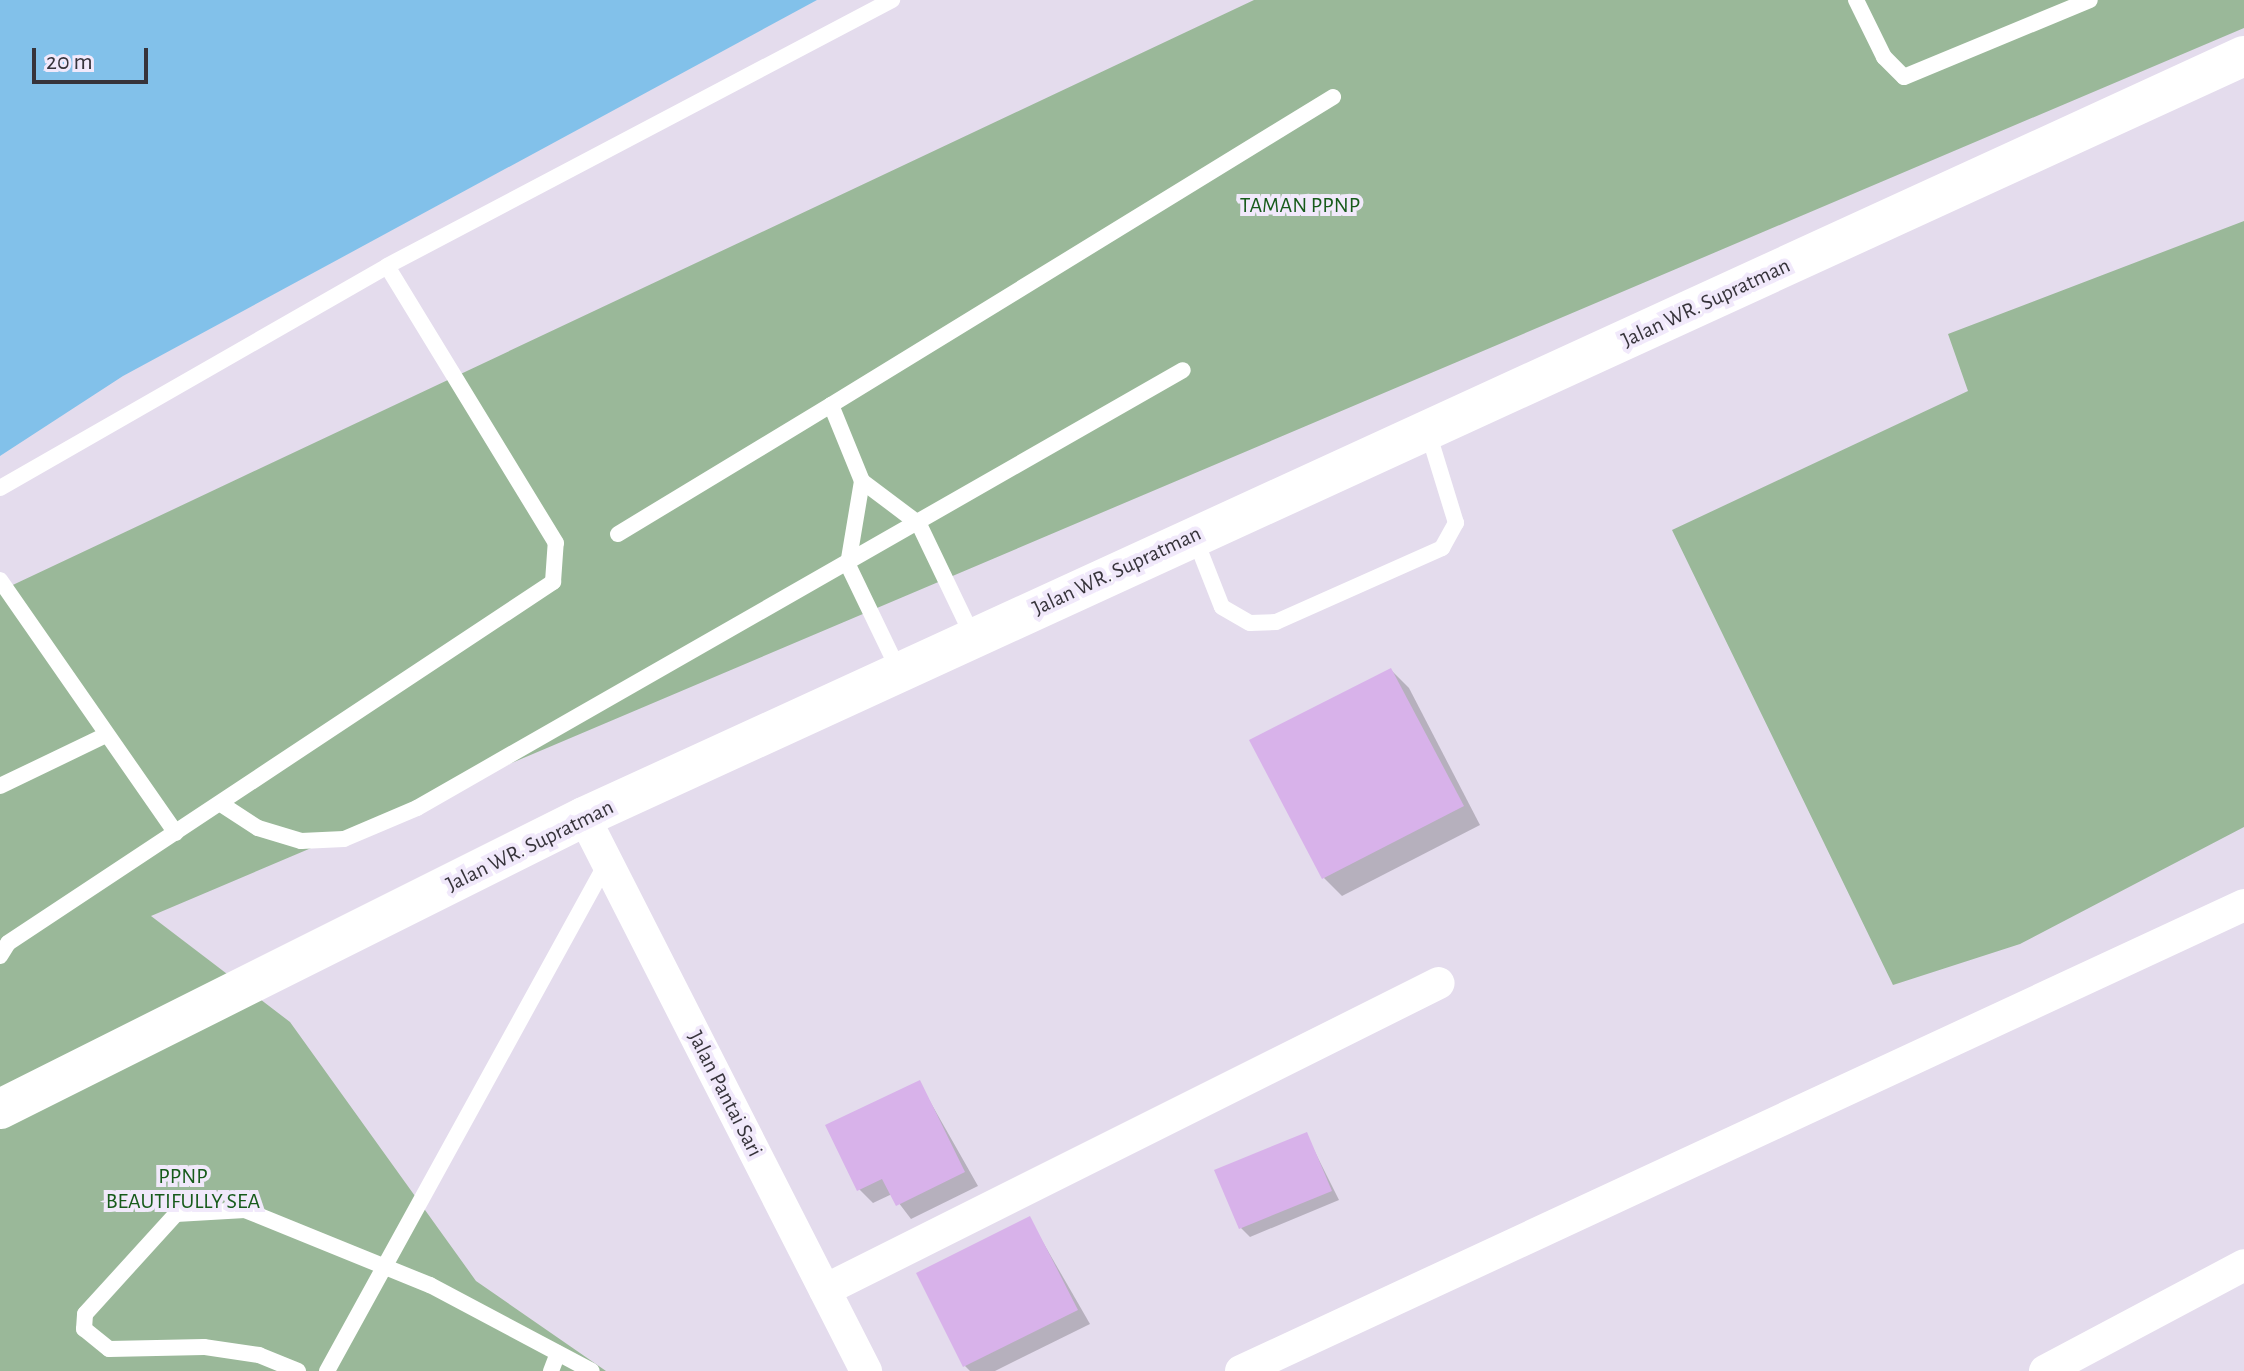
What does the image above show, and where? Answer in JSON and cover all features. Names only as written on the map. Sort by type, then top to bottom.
[{"type":"street","name":"Jalan WR. Supratman","points":[[0,1109],[584,817],[2244,56]]},
{"type":"street","name":"Jalan Pantai Sari","points":[[584,817],[866,1371]]},
{"type":"street","points":[[1241,1371],[2244,905]]},
{"type":"street","points":[[825,1290],[1439,983]]},
{"type":"street","points":[[2045,1371],[2244,1265]]},
{"type":"lane","points":[[0,488],[387,266],[892,0]]},
{"type":"lane","points":[[1856,0],[1884,57],[1904,77],[2090,0]]},
{"type":"lane","points":[[618,534],[1333,97]]},
{"type":"lane","points":[[0,956],[8,943],[539,597],[558,570],[556,543],[387,266]]},
{"type":"lane","points":[[221,804],[258,828],[301,841],[344,839],[431,801],[848,565],[1183,370]]},
{"type":"lane","points":[[831,405],[862,481],[919,524],[974,639]]},
{"type":"lane","points":[[1194,535],[1222,607],[1250,623],[1276,622],[1442,548],[1456,523],[1427,431]]},
{"type":"lane","points":[[862,481],[848,565],[900,673]]},
{"type":"lane","points":[[0,580],[104,736],[176,833]]},
{"type":"lane","points":[[0,786],[104,736]]},
{"type":"lane","points":[[327,1371],[387,1267],[607,862]]},
{"type":"lane","points":[[298,1371],[259,1355],[204,1347],[109,1349],[84,1329],[85,1314],[176,1214],[203,1208],[245,1210],[387,1267],[592,1371]]},
{"type":"lane","points":[[551,1371],[558,1353]]},
{"type":"green space","name":"TAMAN PPNP","points":[[1254,0],[2244,0],[2244,28],[151,916],[290,1022],[476,1281],[606,1371],[0,1371],[0,591]]},
{"type":"green space","points":[[2244,221],[2244,827],[2020,944],[1893,985],[1672,530],[1968,391],[1948,334]]},
{"type":"water","points":[[0,0],[817,0],[123,376],[0,456]]},
{"type":"building","points":[[1391,668],[1464,806],[1322,879],[1249,740]]},
{"type":"building","points":[[920,1080],[965,1172],[896,1206],[882,1179],[857,1191],[825,1125]]},
{"type":"building","points":[[1307,1132],[1332,1191],[1239,1229],[1214,1170]]},
{"type":"building","points":[[1030,1216],[1078,1310],[963,1367],[916,1273]]},
{"type":"park label","name":"PPNP BEAUTIFULLY SEA","points":[[183,1188]]}]
